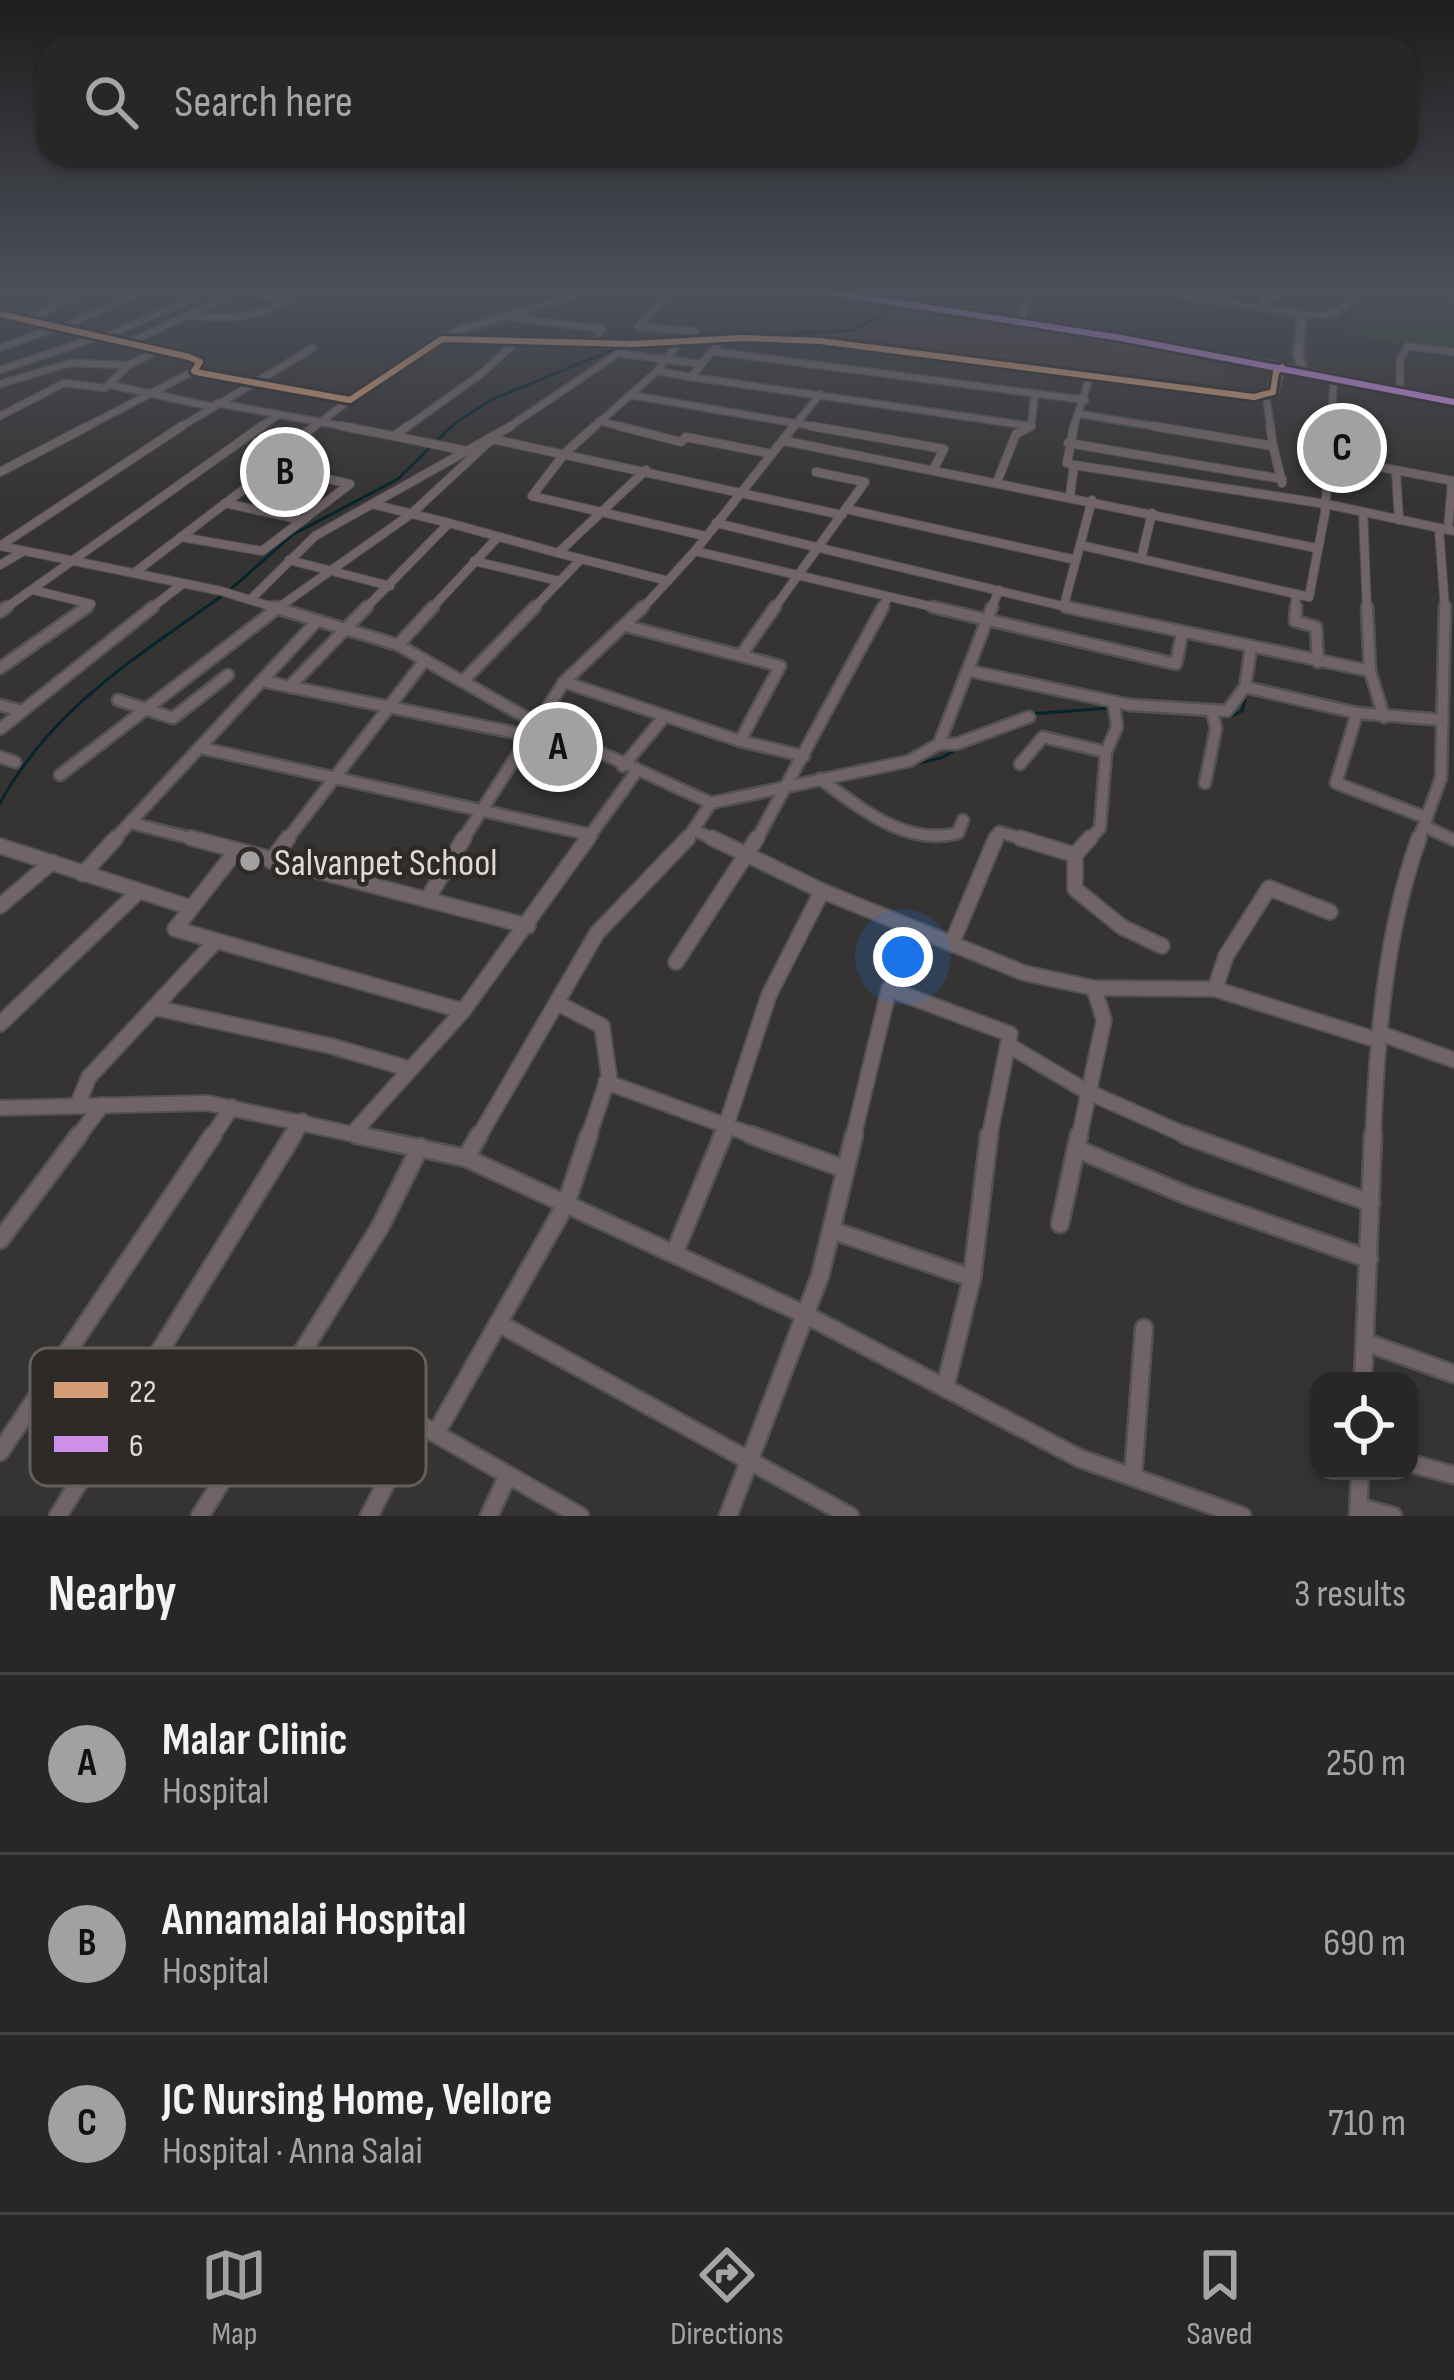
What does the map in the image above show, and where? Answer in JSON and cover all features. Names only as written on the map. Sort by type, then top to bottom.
[{"type":"highway","points":[[184,358],[200,362],[194,370],[350,400],[414,358]]},
{"type":"highway","points":[[949,358],[1266,397],[1282,367]]},
{"type":"highway","points":[[1282,367],[1454,399]]},
{"type":"highway","points":[[1282,367],[1454,399]]},
{"type":"main road","points":[[1229,358],[1282,367]]},
{"type":"main road","points":[[1299,358],[1302,368]]},
{"type":"street","points":[[0,370],[38,358]]},
{"type":"street","points":[[111,386],[142,358]]},
{"type":"street","points":[[0,546],[296,358]]},
{"type":"street","points":[[394,436],[500,358]]},
{"type":"street","points":[[250,599],[314,536],[492,439],[613,358]]},
{"type":"street","points":[[656,358],[701,364]]},
{"type":"street","points":[[669,358],[565,453],[532,496],[705,536]]},
{"type":"street","points":[[691,377],[706,358]]},
{"type":"street","points":[[764,358],[1084,400]]},
{"type":"street","points":[[1400,386],[1401,358]]},
{"type":"street","points":[[0,384],[70,363],[129,365]]},
{"type":"street","points":[[0,472],[194,370]]},
{"type":"street","points":[[657,371],[1031,426]]},
{"type":"street","points":[[31,372],[64,382],[149,392],[171,402],[278,415],[470,452]]},
{"type":"street","points":[[1090,376],[1068,443],[1067,464],[1281,496],[1447,530]]},
{"type":"street","points":[[1079,545],[1309,597],[1326,504],[1334,376]]},
{"type":"street","points":[[0,416],[64,382]]},
{"type":"street","points":[[1031,426],[1035,393]]},
{"type":"street","points":[[428,898],[526,734],[564,682],[626,626],[695,551],[820,394]]},
{"type":"street","points":[[630,395],[944,449],[933,470]]},
{"type":"street","points":[[1266,397],[1281,496]]},
{"type":"street","points":[[134,573],[350,400]]},
{"type":"street","points":[[1079,413],[1273,446]]},
{"type":"street","points":[[0,612],[278,415]]},
{"type":"street","points":[[599,421],[681,442],[686,437],[772,454]]},
{"type":"street","points":[[997,482],[1016,434],[1031,426]]},
{"type":"street","points":[[492,439],[1076,560]]},
{"type":"street","points":[[785,440],[1316,548]]},
{"type":"street","points":[[1068,443],[1282,479]]},
{"type":"street","points":[[60,775],[328,570],[412,514],[470,452]]},
{"type":"street","points":[[1326,457],[1453,481],[1447,530],[1439,785],[1406,875],[1378,1037],[1364,1372]]},
{"type":"street","points":[[181,537],[262,551],[350,484],[269,465]]},
{"type":"street","points":[[1070,496],[1074,465]]},
{"type":"street","points":[[558,553],[646,470]]},
{"type":"street","points":[[741,655],[865,482],[816,472]]},
{"type":"street","points":[[1396,472],[1399,520]]},
{"type":"street","points":[[260,512],[313,476]]},
{"type":"street","points":[[1064,605],[1092,500]]},
{"type":"street","points":[[225,503],[302,520]]},
{"type":"street","points":[[372,504],[668,581]]},
{"type":"street","points":[[1364,512],[1370,671],[1384,717]]},
{"type":"street","points":[[1141,560],[1151,513]]},
{"type":"street","points":[[289,687],[448,523]]},
{"type":"street","points":[[716,523],[1182,634],[1370,671]]},
{"type":"street","points":[[398,645],[497,538]]},
{"type":"street","points":[[0,546],[221,591],[398,645],[536,724],[711,803],[909,761],[939,744],[956,744],[1029,717]]},
{"type":"street","points":[[0,565],[22,551]]},
{"type":"street","points":[[695,551],[1176,664],[1182,634]]},
{"type":"street","points":[[463,681],[581,559]]},
{"type":"street","points":[[289,560],[390,586]]},
{"type":"street","points":[[474,561],[559,581]]},
{"type":"street","points":[[0,729],[182,584]]},
{"type":"street","points":[[0,668],[91,604],[32,590]]},
{"type":"street","points":[[939,744],[998,590]]},
{"type":"street","points":[[1296,594],[1295,621],[1316,627],[1318,662]]},
{"type":"street","points":[[676,962],[749,854],[888,597]]},
{"type":"street","points":[[83,874],[316,622]]},
{"type":"street","points":[[626,626],[780,666],[740,741]]},
{"type":"street","points":[[970,671],[1114,705],[1177,713],[1228,711],[1245,688],[1251,648]]},
{"type":"street","points":[[271,861],[425,660]]},
{"type":"street","points":[[118,700],[172,718],[228,675]]},
{"type":"street","points":[[262,682],[526,734]]},
{"type":"street","points":[[564,682],[740,741],[804,756]]},
{"type":"street","points":[[1245,688],[1357,713],[1442,720]]},
{"type":"street","points":[[0,705],[22,711]]},
{"type":"street","points":[[1114,705],[1117,727],[1106,752],[1100,828],[1076,854],[1075,889],[1122,926],[1162,946]]},
{"type":"street","points":[[1205,783],[1216,728],[1212,712]]},
{"type":"street","points":[[1357,713],[1336,783],[1454,840]]},
{"type":"street","points":[[354,1132],[463,1011],[528,926],[592,836],[665,716]]},
{"type":"street","points":[[1020,764],[1042,737],[1106,752]]},
{"type":"street","points":[[201,748],[592,836]]},
{"type":"street","points":[[0,757],[15,762]]},
{"type":"street","points":[[820,778],[869,812],[921,836],[950,837],[963,820]]},
{"type":"street","points":[[1439,785],[1454,791]]},
{"type":"street","points":[[466,1158],[597,933],[694,830],[711,803]]},
{"type":"street","points":[[130,823],[528,926]]},
{"type":"street","points":[[694,830],[821,891],[1024,973],[1094,988],[1215,988],[1454,1060]]},
{"type":"street","points":[[952,943],[999,832],[1076,854]]},
{"type":"street","points":[[0,846],[189,908]]},
{"type":"street","points":[[236,850],[175,929],[463,1011]]},
{"type":"street","points":[[0,906],[52,862]]},
{"type":"street","points":[[1215,988],[1226,956],[1269,888],[1330,912]]},
{"type":"street","points":[[0,1024],[139,891]]},
{"type":"street","points":[[674,1254],[727,1125],[769,995],[821,891]]},
{"type":"street","points":[[77,1106],[89,1078],[214,943]]},
{"type":"street","points":[[1060,1224],[1104,1020],[1094,988]]},
{"type":"street","points":[[728,1516],[806,1316],[889,989],[1010,1034],[986,1146],[971,1278],[945,1388]]},
{"type":"street","points":[[436,1433],[566,1204],[606,1082],[602,1026],[559,1004]]},
{"type":"street","points":[[157,1008],[331,1046],[410,1069]]},
{"type":"street","points":[[1008,1045],[1087,1091],[1197,1140],[1370,1203]]},
{"type":"street","points":[[606,1082],[845,1169]]},
{"type":"street","points":[[0,1108],[207,1103],[466,1158],[806,1316],[1079,1458],[1242,1516]]},
{"type":"street","points":[[0,1240],[102,1106]]},
{"type":"street","points":[[70,1348],[232,1107]]},
{"type":"street","points":[[162,1348],[302,1121]]},
{"type":"street","points":[[305,1348],[380,1227],[420,1147]]},
{"type":"street","points":[[1077,1149],[1186,1195],[1369,1259]]},
{"type":"street","points":[[831,1230],[971,1278]]},
{"type":"street","points":[[498,1323],[850,1516]]},
{"type":"street","points":[[1133,1477],[1144,1328]]},
{"type":"street","points":[[1365,1342],[1454,1374]]},
{"type":"street","points":[[0,1452],[30,1407]]},
{"type":"street","points":[[426,1428],[580,1516]]},
{"type":"street","points":[[1418,1465],[1454,1475]]},
{"type":"street","points":[[489,1516],[508,1475]]},
{"type":"street","points":[[1360,1480],[1359,1512],[1393,1516]]},
{"type":"street","points":[[58,1516],[77,1486]]},
{"type":"street","points":[[200,1516],[219,1486]]},
{"type":"street","points":[[369,1516],[384,1486]]},
{"type":"shaded area","points":[[996,358],[1206,358],[1207,364],[1226,367],[1222,386]]},
{"type":"waterway","points":[[231,589],[292,535],[398,479],[455,423],[493,399],[594,358]]},
{"type":"waterway","points":[[0,803],[21,769],[71,712],[128,663],[223,595]]},
{"type":"waterway","points":[[1143,711],[1229,717],[1242,711],[1246,695]]},
{"type":"waterway","points":[[1030,714],[1110,708]]},
{"type":"waterway","points":[[996,724],[1015,717]]},
{"type":"waterway","points":[[835,783],[941,758],[963,746]]},
{"type":"transit line","name":"22","points":[[191,358],[200,362],[194,371],[201,373],[350,400],[414,358]]},
{"type":"transit line","name":"22","points":[[950,358],[1254,397],[1273,392],[1276,372],[1282,367]]},
{"type":"transit line","name":"6","points":[[1224,358],[1454,402]]},
{"type":"place","name":"JC Nursing Home, Vellore","points":[[1342,448]]},
{"type":"place","name":"Annamalai Hospital","points":[[285,472]]},
{"type":"place","name":"Malar Clinic","points":[[558,747]]},
{"type":"place","name":"Salvanpet School","points":[[250,861]]}]
